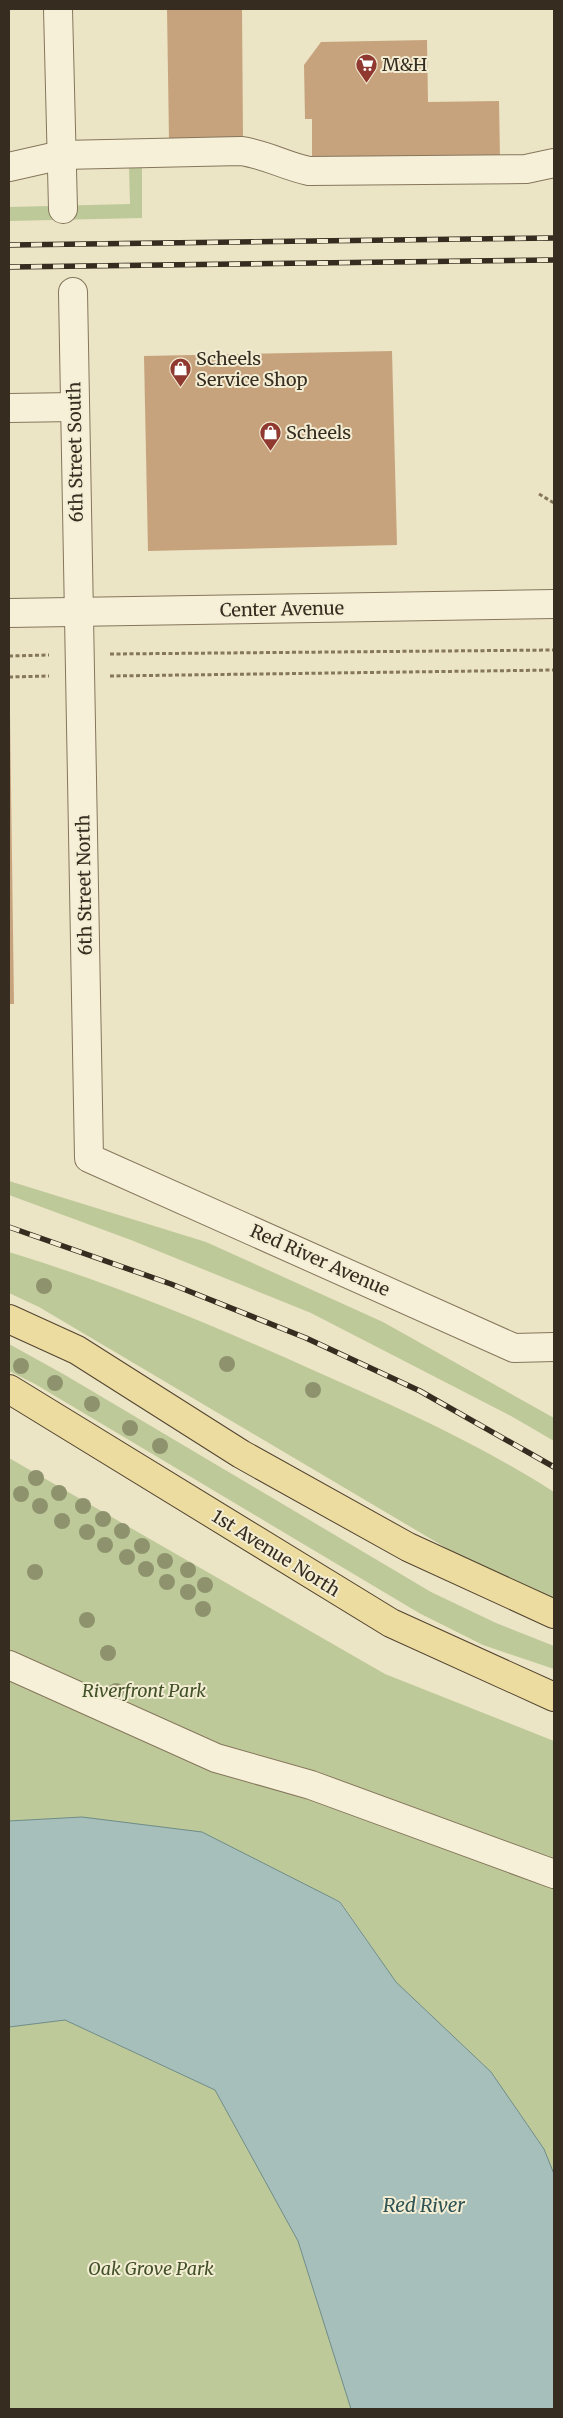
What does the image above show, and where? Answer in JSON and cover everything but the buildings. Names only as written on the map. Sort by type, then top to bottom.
[{"type":"main road","points":[[9,1319],[77,1350],[240,1454],[400,1542],[554,1614]]},
{"type":"main road","name":"1st Avenue North","points":[[9,1389],[391,1623],[554,1697]]},
{"type":"street","points":[[58,9],[63,209]]},
{"type":"street","points":[[9,166],[62,156],[241,151],[255,153],[290,167],[308,171],[526,169],[554,164]]},
{"type":"street","name":"6th Street South","points":[[73,292],[78,612]]},
{"type":"street","points":[[9,408],[75,406]]},
{"type":"street","name":"Center Avenue","points":[[9,613],[554,604]]},
{"type":"street","name":"6th Street North","points":[[78,612],[88,1158]]},
{"type":"street","name":"Red River Avenue","points":[[88,1158],[514,1348],[554,1347]]},
{"type":"street","points":[[9,1665],[216,1758],[311,1785],[554,1874]]},
{"type":"path","points":[[539,494],[554,503]]},
{"type":"path","points":[[9,677],[79,665],[554,650]]},
{"type":"path","points":[[9,656],[79,665],[554,670]]},
{"type":"green space","points":[[142,166],[142,218],[9,221],[9,207],[130,204],[129,167]]},
{"type":"green space","points":[[9,1181],[206,1242],[383,1322],[554,1418],[554,1441],[511,1416],[311,1313],[131,1240],[9,1195]]},
{"type":"green space","points":[[9,1252],[126,1292],[277,1354],[437,1427],[526,1474],[554,1492],[554,1598],[533,1591],[453,1552],[39,1307],[9,1293]]},
{"type":"green space","points":[[9,1344],[65,1375],[431,1592],[496,1623],[554,1646],[554,1669],[483,1645],[419,1613],[35,1384],[9,1371]]},
{"type":"green space","name":"Riverfront Park","points":[[9,1458],[385,1674],[554,1741],[554,2174],[544,2149],[491,2072],[396,1982],[340,1901],[82,1817],[9,1821]]},
{"type":"green space","name":"Oak Grove Park","points":[[65,2020],[215,2090],[298,2241],[351,2409],[9,2409],[9,2027]]},
{"type":"water","name":"Red River","points":[[82,1817],[202,1832],[340,1902],[396,1982],[491,2072],[544,2149],[554,2174],[554,2409],[351,2409],[298,2241],[215,2090],[65,2020],[9,2027],[9,1821]]},
{"type":"railway","points":[[9,245],[554,238]]},
{"type":"railway","points":[[9,267],[554,260]]},
{"type":"railway","points":[[9,1227],[171,1284],[306,1338],[420,1391],[554,1467]]},
{"type":"place","name":"M&H","points":[[366,83]]},
{"type":"place","name":"Scheels Service Shop","points":[[180,387]]},
{"type":"place","name":"Scheels","points":[[270,451]]}]
